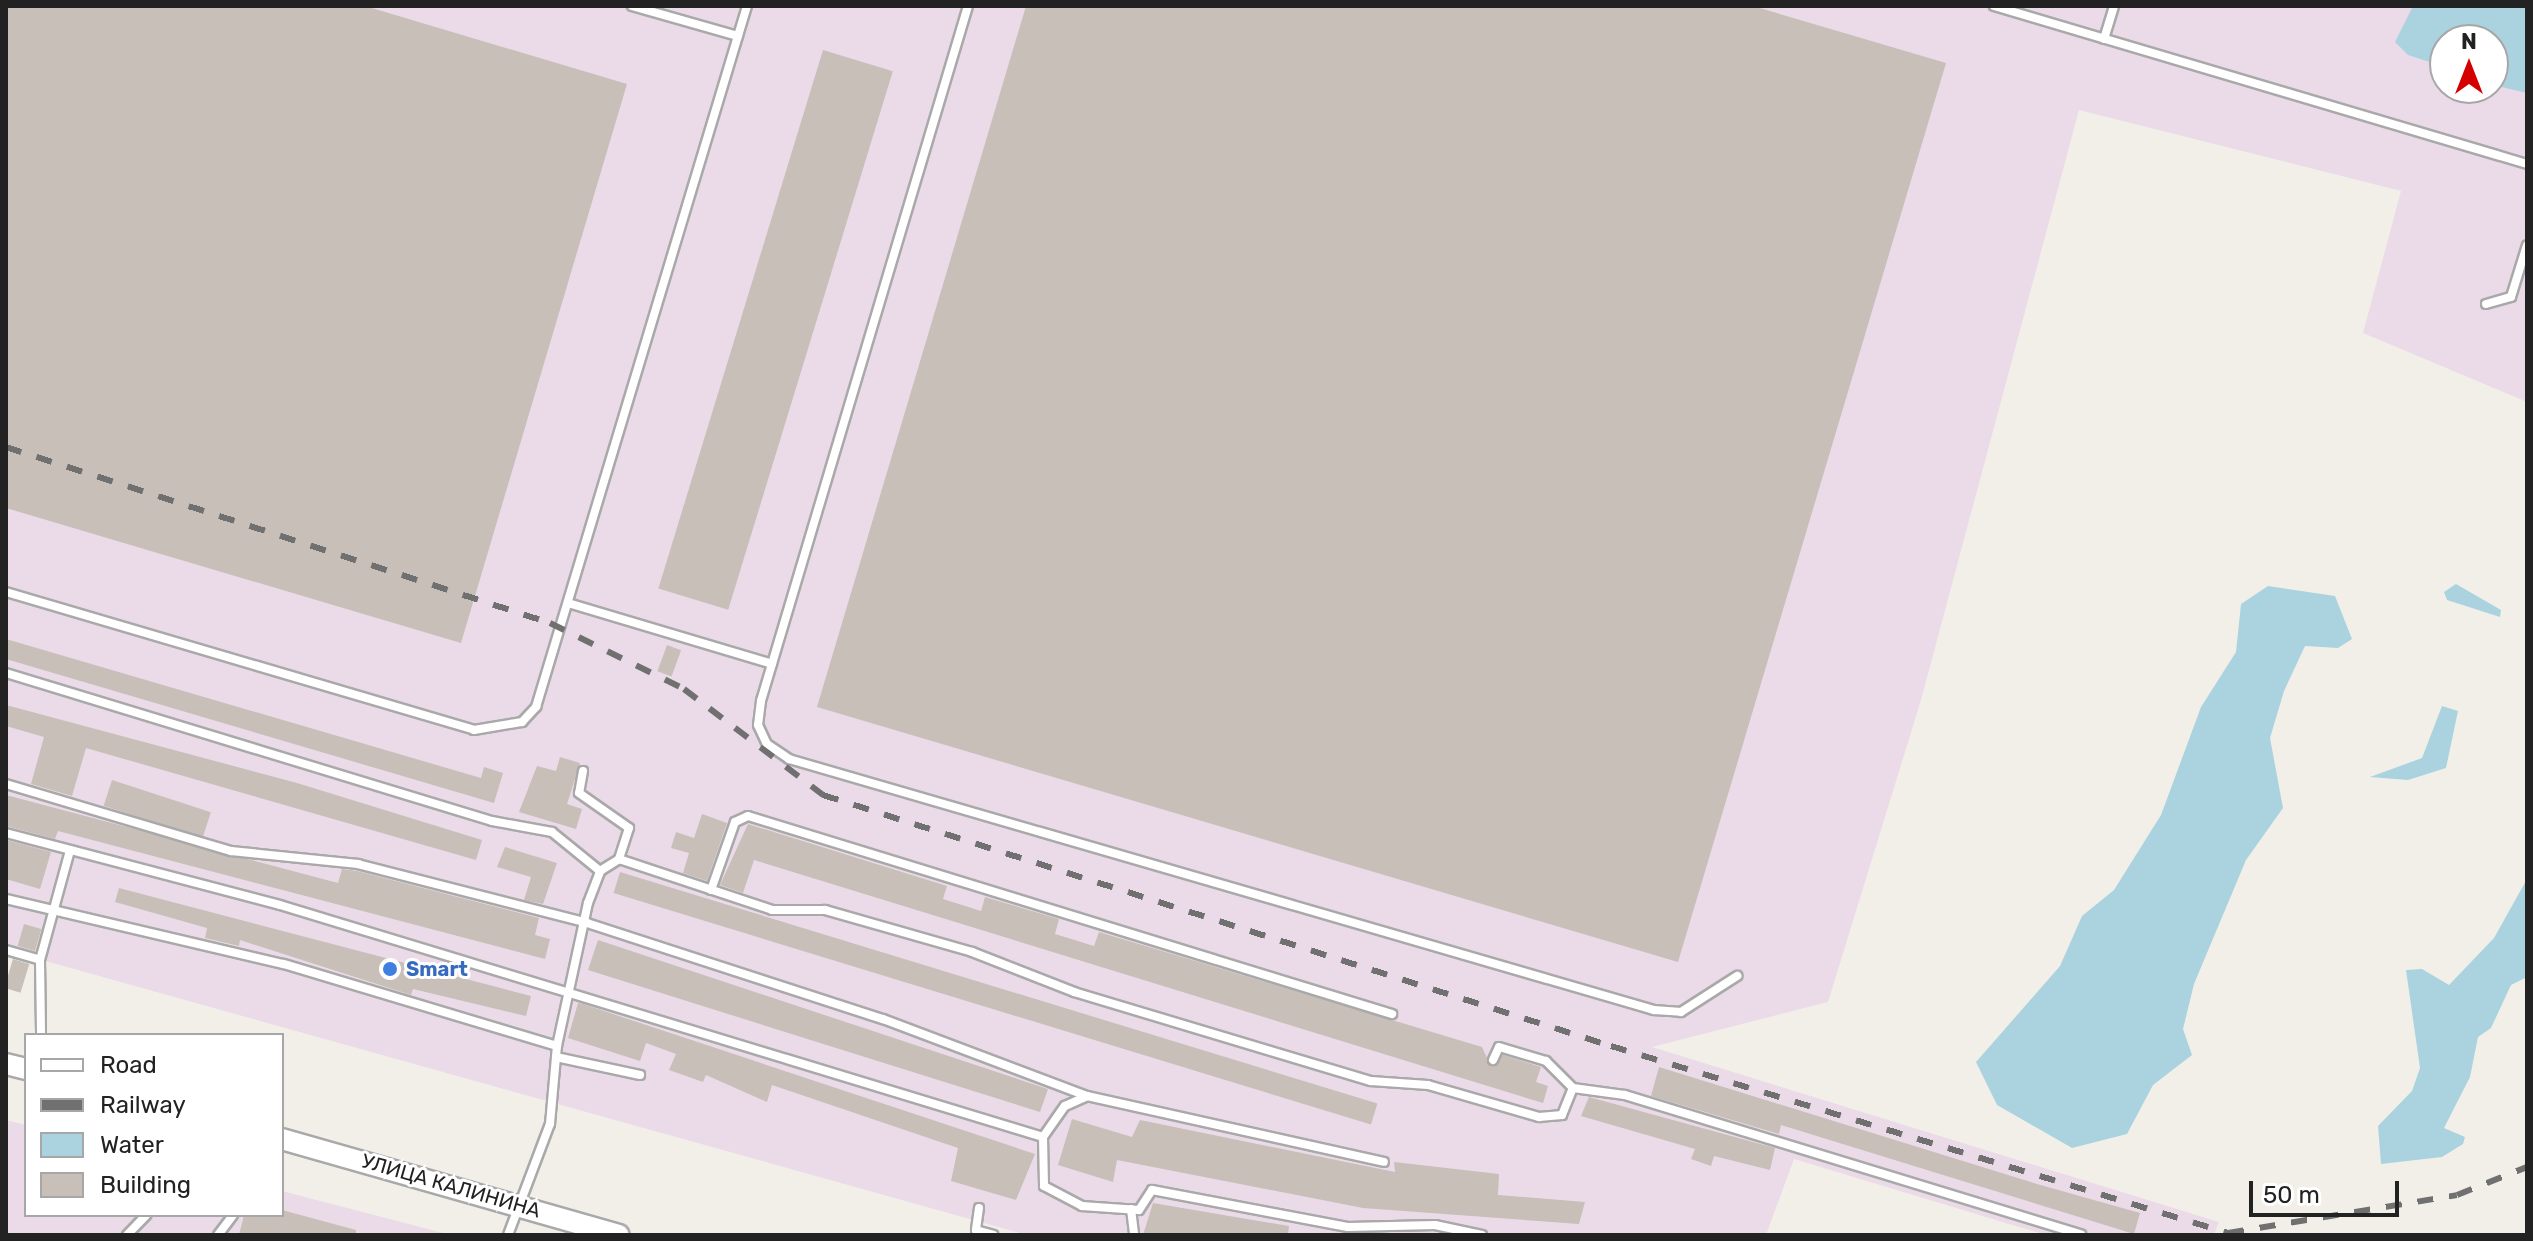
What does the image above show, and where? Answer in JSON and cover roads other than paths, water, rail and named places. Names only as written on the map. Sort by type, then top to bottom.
[{"type":"street","name":"УЛИЦА КАЛИНИНА","points":[[284,1140],[518,1204],[591,1231],[619,1235]]},
{"type":"lane","points":[[632,6],[738,36]]},
{"type":"lane","points":[[6,592],[474,730],[502,730],[536,707],[747,6]]},
{"type":"lane","points":[[968,6],[772,664],[758,725],[767,744],[789,759],[1654,1010],[1681,1012],[1737,976]]},
{"type":"lane","points":[[1994,6],[2527,164]]},
{"type":"lane","points":[[2104,39],[2114,6]]},
{"type":"lane","points":[[2486,304],[2511,297],[2527,245]]},
{"type":"lane","points":[[568,603],[772,664]]},
{"type":"lane","points":[[6,673],[492,821],[552,832],[600,871]]},
{"type":"lane","points":[[508,1235],[550,1124],[557,1046],[600,871],[619,859],[629,828],[579,793],[583,771]]},
{"type":"lane","points":[[6,784],[231,851],[358,864],[587,923],[898,1024],[1087,1096],[1384,1162]]},
{"type":"lane","points":[[711,890],[735,822],[748,816],[1392,1014]]},
{"type":"lane","points":[[6,833],[570,991],[1043,1137]]},
{"type":"lane","points":[[41,1033],[40,960],[70,850]]},
{"type":"lane","points":[[619,859],[772,910],[825,910],[972,952],[1074,992],[1371,1081],[1428,1085],[1539,1117],[1562,1115],[1573,1088]]},
{"type":"lane","points":[[6,899],[284,964],[557,1046]]},
{"type":"lane","points":[[6,950],[40,960]]},
{"type":"lane","points":[[1493,1060],[1499,1047],[1546,1061],[1573,1088],[1625,1095],[2081,1234]]},
{"type":"lane","points":[[556,1057],[640,1075]]},
{"type":"lane","points":[[1087,1096],[1065,1106],[1043,1137],[1044,1186],[1082,1206],[1139,1210],[1152,1190],[1348,1227],[1435,1225],[1482,1235]]},
{"type":"lane","points":[[979,1208],[976,1230],[993,1235]]},
{"type":"lane","points":[[1131,1209],[1134,1235]]},
{"type":"lane","points":[[127,1235],[144,1217]]},
{"type":"lane","points":[[218,1235],[232,1217]]},
{"type":"water","points":[[2413,6],[2527,6],[2527,93],[2509,89],[2509,24],[2429,24],[2429,62],[2408,55],[2395,42]]},
{"type":"water","points":[[2456,584],[2501,610],[2500,617],[2447,600],[2444,592]]},
{"type":"water","points":[[2268,586],[2335,596],[2352,639],[2338,648],[2305,646],[2284,691],[2270,738],[2283,808],[2246,860],[2194,984],[2183,1029],[2192,1055],[2153,1085],[2127,1134],[2072,1148],[1997,1105],[1976,1062],[2060,966],[2082,916],[2114,890],[2161,815],[2201,707],[2236,652],[2241,604]]},
{"type":"water","points":[[2442,706],[2458,711],[2446,768],[2408,780],[2370,777],[2422,758]]},
{"type":"water","points":[[2527,879],[2527,977],[2511,985],[2491,1028],[2478,1037],[2470,1077],[2444,1128],[2465,1137],[2463,1144],[2442,1157],[2381,1164],[2378,1126],[2412,1091],[2420,1068],[2406,970],[2422,969],[2449,985],[2494,938]]},
{"type":"railway","points":[[6,447],[550,623],[684,689],[823,795],[1611,1046],[2228,1233],[2457,1195],[2527,1167]]},
{"type":"place","name":"Smart","points":[[390,969]]}]
